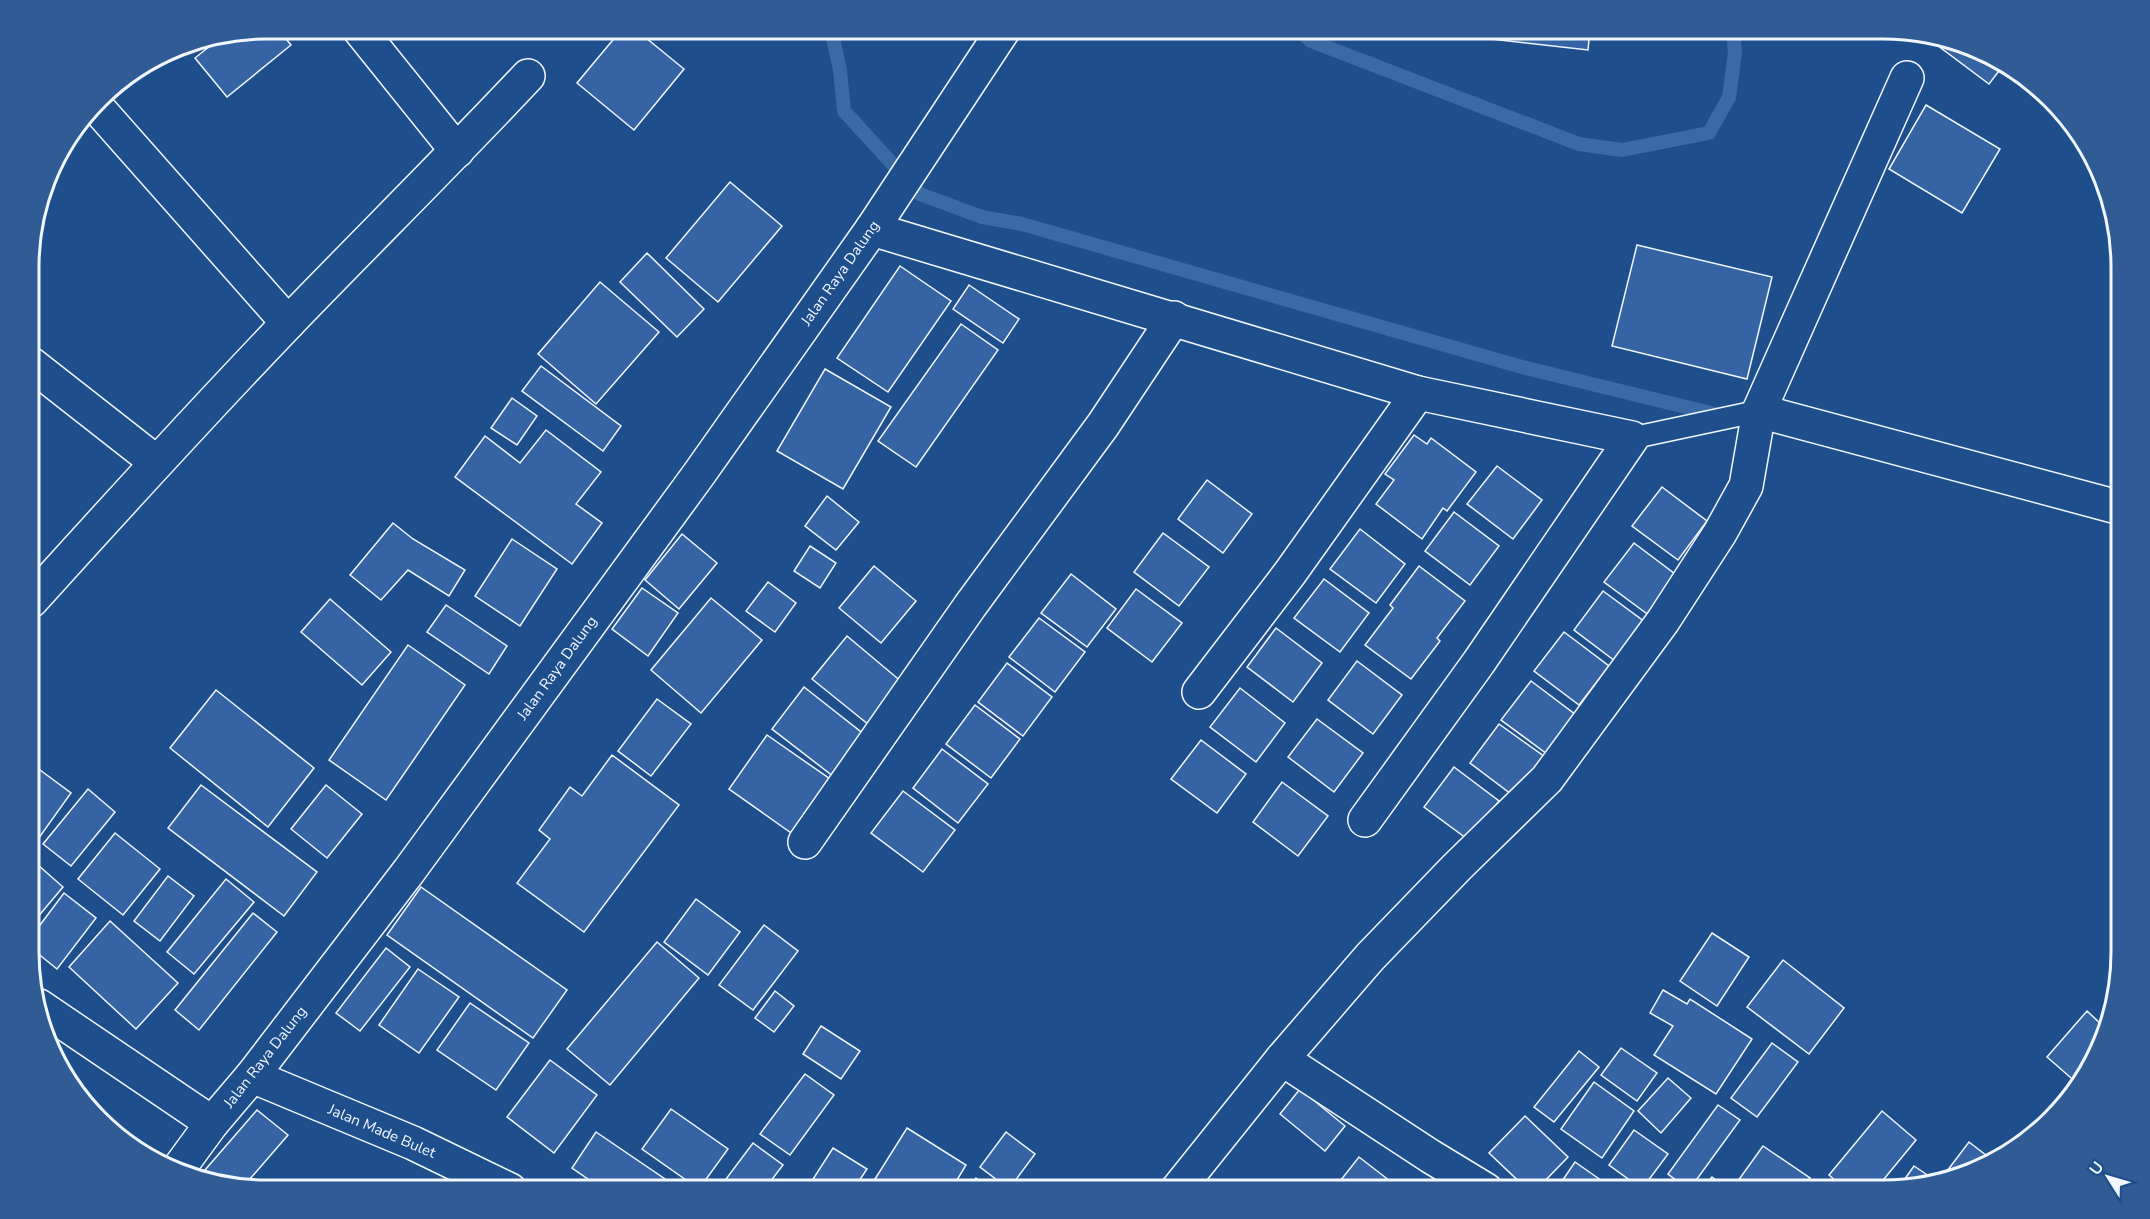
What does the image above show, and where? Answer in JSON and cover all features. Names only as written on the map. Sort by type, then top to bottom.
[{"type":"street","points":[[368,39],[457,151]]},
{"type":"street","name":"Jalan Raya Dalung","points":[[182,1164],[409,871],[699,474],[872,229],[997,39]]},
{"type":"street","points":[[39,591],[156,462],[528,76]]},
{"type":"street","points":[[1185,1180],[1282,1059],[1370,957],[1547,779],[1663,621],[1720,533],[1746,486],[1759,411],[1907,78]]},
{"type":"street","points":[[101,112],[288,323]]},
{"type":"street","points":[[872,229],[1418,393],[1632,438],[1479,662],[1365,820]]},
{"type":"street","points":[[805,842],[970,606],[1103,424],[1174,318]]},
{"type":"street","points":[[39,371],[156,462]]},
{"type":"street","points":[[1199,692],[1290,573],[1418,393]]},
{"type":"street","points":[[1759,411],[2111,505]]},
{"type":"street","points":[[47,1012],[212,1124]]},
{"type":"street","points":[[1282,1059],[1470,1180]]},
{"type":"street","name":"Jalan Made Bulet","points":[[252,1076],[413,1143],[489,1180]]},
{"type":"lane","points":[[1632,438],[1759,411]]},
{"type":"building","points":[[286,39],[291,45],[227,97],[195,58],[209,47],[237,41]]},
{"type":"building","points":[[614,39],[647,39],[684,69],[634,130],[577,83]]},
{"type":"building","points":[[1492,39],[1589,39],[1588,50]]},
{"type":"building","points":[[1938,46],[1970,56],[1999,71],[1989,84]]},
{"type":"building","points":[[1926,105],[2000,149],[1962,213],[1889,169]]},
{"type":"building","points":[[730,182],[782,226],[718,302],[666,258]]},
{"type":"building","points":[[1637,245],[1772,277],[1747,379],[1612,346]]},
{"type":"building","points":[[647,253],[704,309],[677,337],[620,282]]},
{"type":"building","points":[[900,266],[951,301],[888,392],[837,358]]},
{"type":"building","points":[[600,282],[659,332],[596,404],[538,354]]},
{"type":"building","points":[[969,285],[1019,319],[1003,343],[953,309]]},
{"type":"building","points":[[961,324],[998,350],[916,467],[878,441]]},
{"type":"building","points":[[541,366],[621,426],[603,451],[522,391]]},
{"type":"building","points":[[825,369],[891,407],[843,489],[777,451]]},
{"type":"building","points":[[512,398],[537,416],[517,445],[491,428]]},
{"type":"building","points":[[546,430],[601,472],[576,504],[602,523],[572,564],[455,477],[485,436],[520,463]]},
{"type":"building","points":[[1414,435],[1427,444],[1431,438],[1476,472],[1447,511],[1443,508],[1422,539],[1376,504],[1394,480],[1385,474]]},
{"type":"building","points":[[1497,466],[1542,500],[1513,539],[1467,504]]},
{"type":"building","points":[[1207,480],[1252,514],[1223,553],[1178,519]]},
{"type":"building","points":[[1662,487],[1707,521],[1678,560],[1632,526]]},
{"type":"building","points":[[827,496],[859,522],[836,550],[805,526]]},
{"type":"building","points":[[1454,512],[1499,546],[1470,585],[1425,551]]},
{"type":"building","points":[[393,523],[413,539],[465,570],[449,596],[408,570],[381,600],[350,575]]},
{"type":"building","points":[[1360,529],[1405,564],[1376,603],[1330,569]]},
{"type":"building","points":[[1163,533],[1209,567],[1179,606],[1134,572]]},
{"type":"building","points":[[682,534],[717,563],[679,609],[645,580]]},
{"type":"building","points":[[512,539],[557,569],[520,626],[475,596]]},
{"type":"building","points":[[1634,543],[1679,577],[1650,616],[1604,582]]},
{"type":"building","points":[[810,546],[836,563],[820,588],[794,571]]},
{"type":"building","points":[[874,566],[916,601],[881,643],[839,608]]},
{"type":"building","points":[[1419,566],[1465,601],[1437,638],[1440,641],[1411,679],[1365,645],[1393,608],[1390,605]]},
{"type":"building","points":[[1071,574],[1116,609],[1087,647],[1041,613]]},
{"type":"building","points":[[1324,579],[1369,613],[1340,652],[1294,618]]},
{"type":"building","points":[[768,582],[796,603],[775,632],[746,611]]},
{"type":"building","points":[[642,588],[678,613],[648,656],[612,629]]},
{"type":"building","points":[[1136,589],[1182,623],[1152,662],[1107,628]]},
{"type":"building","points":[[1603,591],[1649,625],[1619,664],[1574,630]]},
{"type":"building","points":[[711,598],[762,640],[701,713],[651,670]]},
{"type":"building","points":[[330,599],[391,652],[362,685],[301,632]]},
{"type":"building","points":[[446,605],[507,646],[489,674],[427,632]]},
{"type":"building","points":[[1039,618],[1085,652],[1055,692],[1009,657]]},
{"type":"building","points":[[1276,628],[1322,663],[1293,702],[1247,667]]},
{"type":"building","points":[[1564,632],[1609,666],[1579,705],[1534,671]]},
{"type":"building","points":[[847,636],[909,688],[874,729],[812,679]]},
{"type":"building","points":[[408,645],[465,685],[386,800],[329,760]]},
{"type":"building","points":[[1357,661],[1402,695],[1373,734],[1328,700]]},
{"type":"building","points":[[1007,663],[1052,697],[1023,736],[978,702]]},
{"type":"building","points":[[1531,681],[1576,715],[1547,754],[1501,720]]},
{"type":"building","points":[[804,687],[870,739],[838,780],[772,729]]},
{"type":"building","points":[[1240,688],[1285,723],[1256,762],[1210,727]]},
{"type":"building","points":[[216,690],[314,768],[268,827],[170,748]]},
{"type":"building","points":[[657,699],[691,724],[651,776],[618,751]]},
{"type":"building","points":[[975,705],[1020,739],[991,778],[946,744]]},
{"type":"building","points":[[1317,719],[1363,753],[1334,792],[1288,757]]},
{"type":"building","points":[[1499,724],[1545,757],[1515,797],[1470,763]]},
{"type":"building","points":[[767,735],[833,781],[794,835],[729,789]]},
{"type":"building","points":[[1201,740],[1246,774],[1217,813],[1171,779]]},
{"type":"building","points":[[942,749],[988,784],[958,823],[913,788]]},
{"type":"building","points":[[612,755],[679,805],[584,932],[517,883],[550,839],[539,830],[570,787],[582,796]]},
{"type":"building","points":[[1454,767],[1499,801],[1470,841],[1424,807]]},
{"type":"building","points":[[39,769],[71,793],[39,838]]},
{"type":"building","points":[[1282,782],[1328,816],[1298,856],[1253,822]]},
{"type":"building","points":[[201,785],[317,872],[284,916],[168,828]]},
{"type":"building","points":[[326,785],[362,814],[327,858],[291,829]]},
{"type":"building","points":[[88,789],[115,812],[71,866],[43,844]]},
{"type":"building","points":[[903,791],[955,830],[923,872],[871,833]]},
{"type":"building","points":[[115,833],[160,869],[123,915],[78,879]]},
{"type":"building","points":[[39,866],[63,887],[39,916]]},
{"type":"building","points":[[168,876],[194,896],[160,941],[134,921]]},
{"type":"building","points":[[226,879],[254,902],[194,974],[167,952]]},
{"type":"building","points":[[421,887],[567,990],[533,1038],[387,935]]},
{"type":"building","points":[[64,893],[96,918],[57,969],[39,954],[39,926]]},
{"type":"building","points":[[696,899],[740,932],[708,975],[664,942]]},
{"type":"building","points":[[253,913],[277,932],[199,1030],[175,1010]]},
{"type":"building","points":[[110,921],[178,983],[136,1029],[69,967]]},
{"type":"building","points":[[764,925],[798,951],[753,1010],[719,985]]},
{"type":"building","points":[[1712,933],[1749,957],[1717,1006],[1680,981]]},
{"type":"building","points":[[657,942],[699,978],[610,1085],[567,1049]]},
{"type":"building","points":[[386,948],[410,967],[360,1031],[336,1013]]},
{"type":"building","points":[[1783,960],[1844,1008],[1809,1054],[1747,1007]]},
{"type":"building","points":[[418,969],[459,997],[419,1053],[379,1025]]},
{"type":"building","points":[[1663,990],[1687,1004],[1690,999],[1752,1039],[1716,1094],[1654,1055],[1673,1026],[1650,1013]]},
{"type":"building","points":[[775,991],[794,1006],[774,1032],[755,1018]]},
{"type":"building","points":[[470,1003],[529,1043],[496,1090],[437,1050]]},
{"type":"building","points":[[2087,1011],[2100,1023],[2094,1039],[2073,1079],[2047,1057]]},
{"type":"building","points":[[821,1026],[860,1051],[841,1079],[803,1054]]},
{"type":"building","points":[[1772,1043],[1798,1062],[1757,1117],[1731,1098]]},
{"type":"building","points":[[1621,1048],[1657,1073],[1637,1101],[1601,1075]]},
{"type":"building","points":[[1579,1051],[1599,1067],[1554,1122],[1534,1107]]},
{"type":"building","points":[[550,1060],[597,1095],[554,1153],[507,1117]]},
{"type":"building","points":[[805,1074],[834,1095],[790,1155],[760,1134]]},
{"type":"building","points":[[1668,1078],[1691,1098],[1661,1133],[1638,1111]]},
{"type":"building","points":[[1594,1082],[1634,1111],[1602,1158],[1561,1129]]},
{"type":"building","points":[[1300,1089],[1345,1126],[1325,1151],[1280,1114]]},
{"type":"building","points":[[1718,1105],[1740,1120],[1696,1180],[1676,1180],[1668,1174]]},
{"type":"building","points":[[671,1109],[728,1149],[706,1180],[686,1180],[642,1149]]},
{"type":"building","points":[[257,1110],[288,1135],[249,1180],[223,1176],[205,1170]]},
{"type":"building","points":[[1882,1111],[1916,1140],[1883,1180],[1835,1180],[1829,1175]]},
{"type":"building","points":[[1525,1116],[1568,1157],[1546,1180],[1517,1180],[1489,1153]]},
{"type":"building","points":[[907,1128],[966,1165],[957,1180],[875,1179]]},
{"type":"building","points":[[1634,1130],[1668,1154],[1649,1180],[1630,1180],[1609,1165]]},
{"type":"building","points":[[596,1132],[665,1179],[589,1180],[572,1168]]},
{"type":"building","points":[[1006,1132],[1035,1154],[1016,1180],[997,1180],[980,1167]]},
{"type":"building","points":[[1969,1142],[1986,1155],[1970,1163],[1947,1170]]},
{"type":"building","points":[[753,1143],[783,1165],[772,1180],[725,1180]]},
{"type":"building","points":[[1763,1146],[1810,1178],[1808,1180],[1739,1180]]},
{"type":"building","points":[[833,1148],[867,1169],[860,1180],[812,1180]]},
{"type":"building","points":[[1359,1157],[1389,1180],[1341,1180]]},
{"type":"building","points":[[1575,1162],[1601,1180],[1563,1180]]},
{"type":"building","points":[[1914,1166],[1928,1176],[1927,1176],[1905,1179]]},
{"type":"waterway","points":[[833,39],[840,70],[844,111],[920,194],[982,217],[1022,224],[1522,367],[1723,416]]},
{"type":"waterway","points":[[1309,39],[1579,144],[1622,150],[1709,133],[1729,97],[1735,53],[1734,39]]}]
